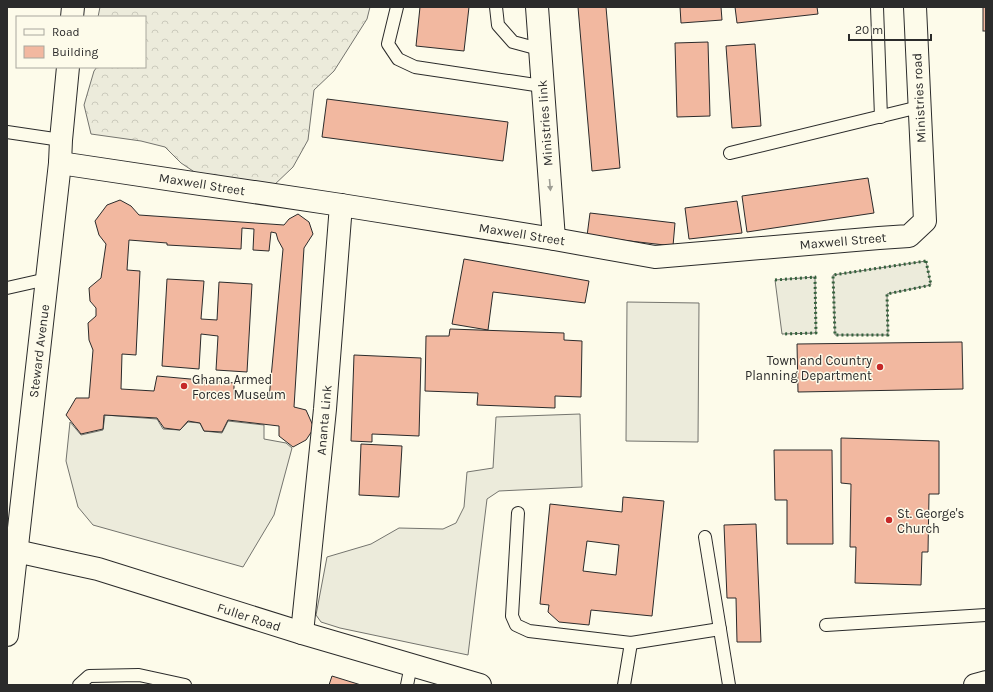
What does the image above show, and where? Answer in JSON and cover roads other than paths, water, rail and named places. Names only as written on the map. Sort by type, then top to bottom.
[{"type":"street","name":"Ministries link","points":[[536,7],[554,239]]},
{"type":"street","name":"Ministries road","points":[[915,7],[922,166]]},
{"type":"street","name":"Steward Avenue","points":[[7,635],[60,163],[68,68]]},
{"type":"street","name":"Maxwell Street","points":[[60,163],[341,205],[554,239],[655,257],[909,236],[924,221],[922,166]]},
{"type":"street","name":"Ananta Link","points":[[302,633],[325,409],[341,205]]},
{"type":"street","name":"Fuller Road","points":[[16,551],[98,569],[302,633],[409,675],[480,685]]},
{"type":"street","points":[[975,685],[986,682]]},
{"type":"lane","points":[[397,7],[388,44],[398,59],[415,67],[542,86]]},
{"type":"lane","points":[[496,7],[498,25],[513,42],[540,49]]},
{"type":"lane","points":[[877,7],[881,117]]},
{"type":"lane","points":[[730,153],[919,107]]},
{"type":"lane","points":[[7,132],[61,140]]},
{"type":"lane","points":[[7,288],[47,279]]},
{"type":"lane","points":[[518,513],[512,616],[516,626],[529,631],[630,643],[720,629]]},
{"type":"lane","points":[[705,537],[729,685]]},
{"type":"lane","points":[[826,625],[986,615]]},
{"type":"lane","points":[[624,685],[630,643]]},
{"type":"lane","points":[[79,685],[89,676],[140,675],[185,685]]},
{"type":"place","name":"Town and Country Planning Department","points":[[880,367]]},
{"type":"place","name":"Ghana Armed Forces Museum","points":[[184,386]]},
{"type":"place","name":"St. George's Church","points":[[889,520]]}]
